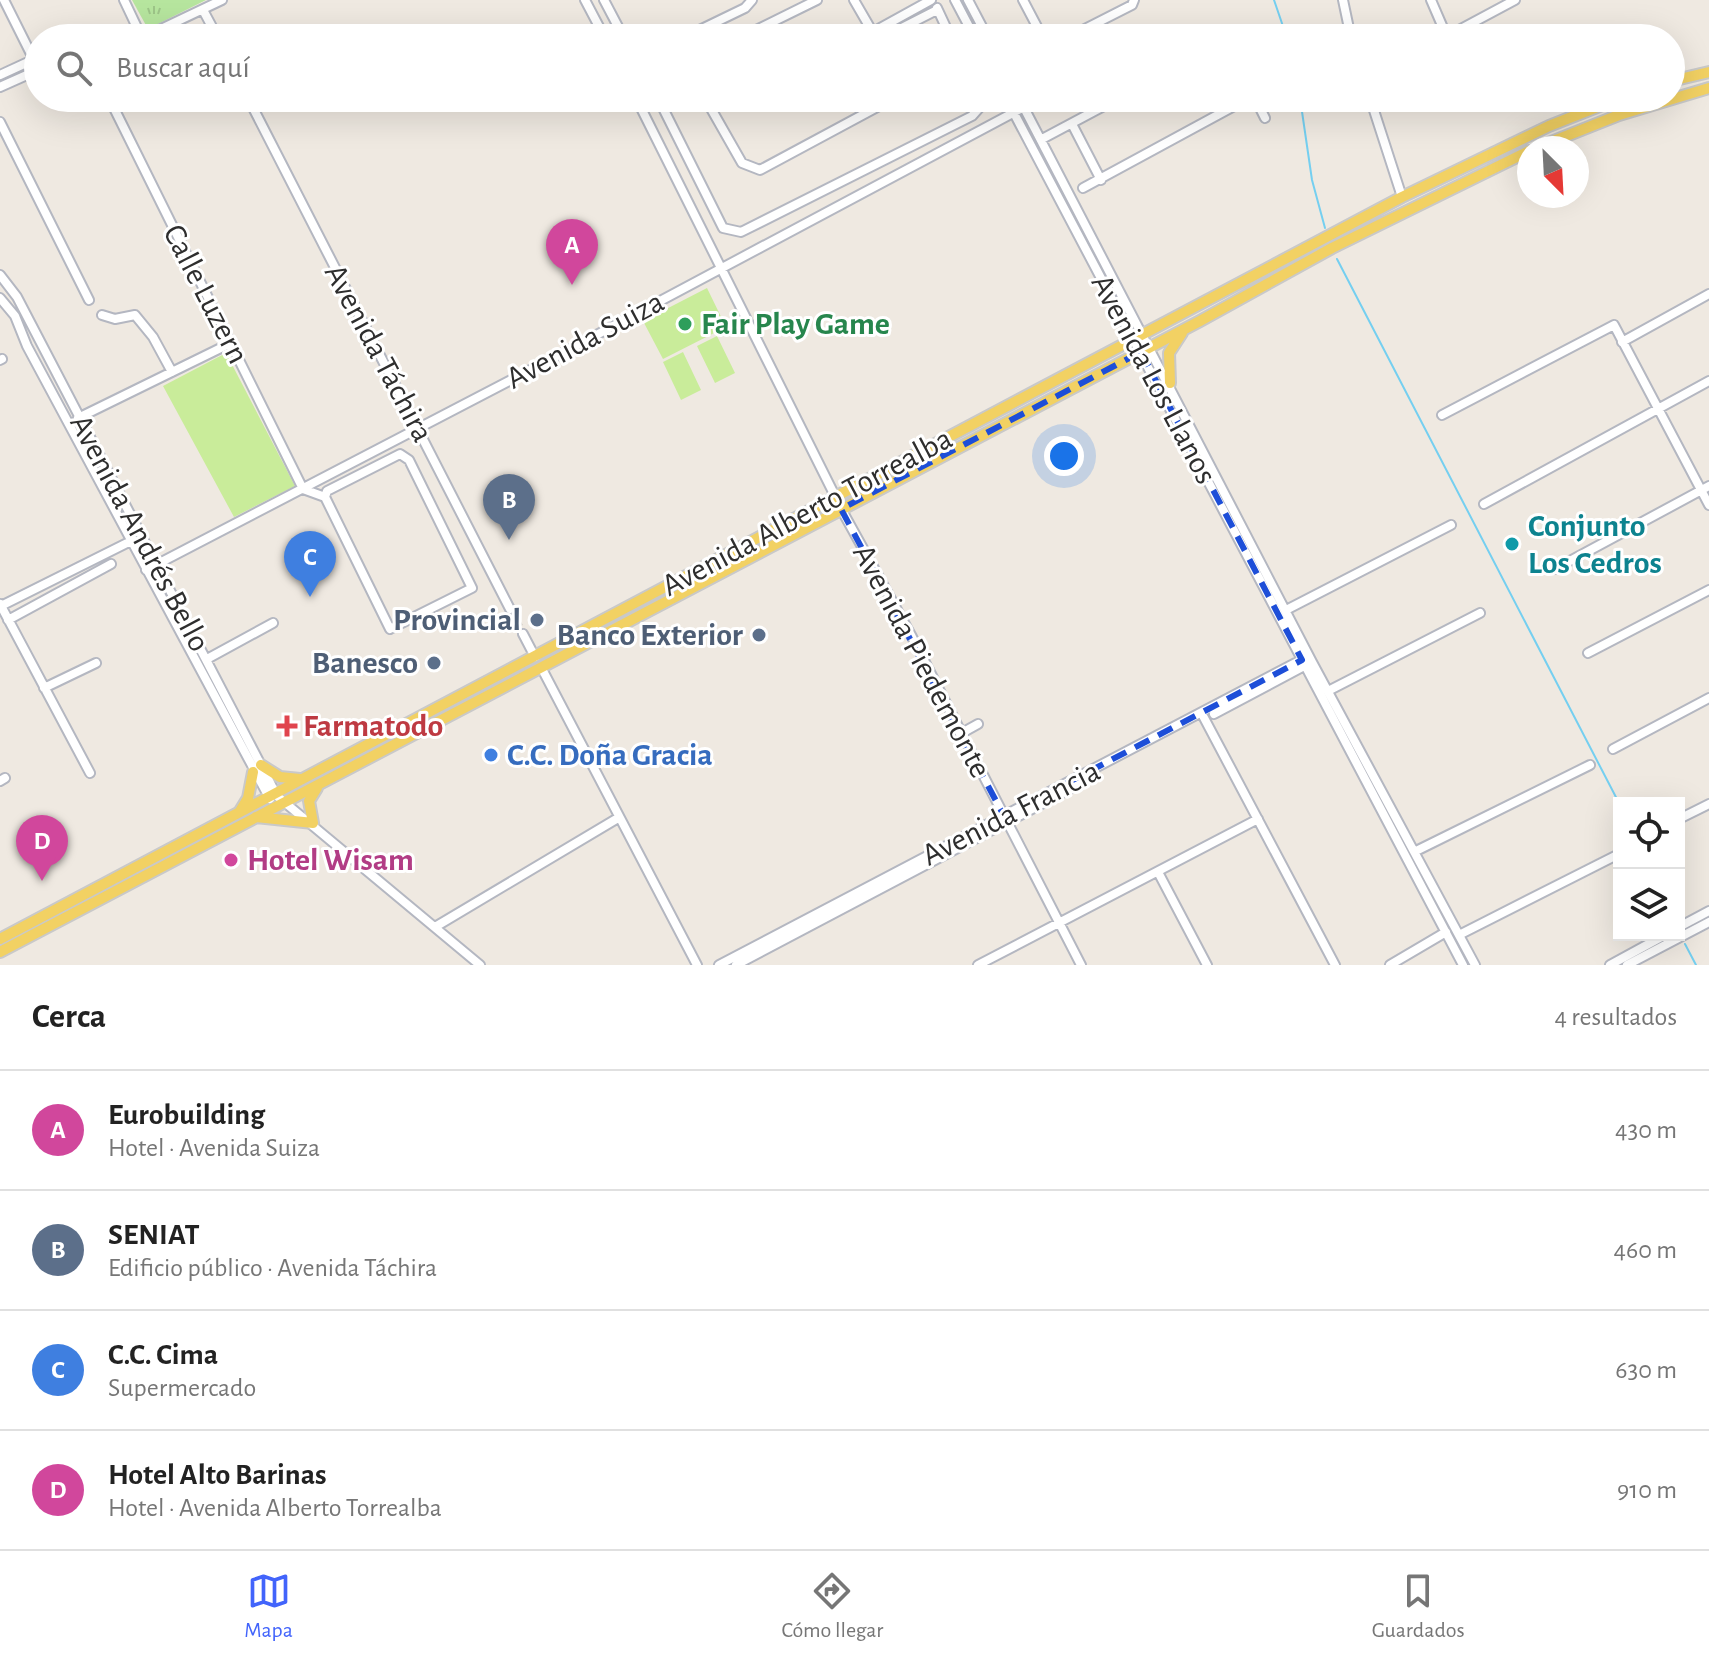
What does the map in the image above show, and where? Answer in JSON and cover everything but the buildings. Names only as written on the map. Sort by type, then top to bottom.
[{"type":"main road","points":[[1685,78],[1709,72]]},
{"type":"main road","points":[[1685,95],[1709,88]]},
{"type":"main road","name":"Avenida Alberto Torrealba","points":[[0,939],[237,813],[322,782],[836,497],[1402,197],[1584,112]]},
{"type":"main road","points":[[1566,136],[1629,112]]},
{"type":"main road","name":"Avenida Alberto Torrealba","points":[[0,952],[254,817],[302,779],[841,509],[1189,327],[1332,248],[1517,157]]},
{"type":"main road","points":[[1170,383],[1171,349],[1189,327]]},
{"type":"main road","points":[[237,813],[244,807],[257,768],[280,777],[302,779]]},
{"type":"main road","points":[[254,817],[313,823],[309,801],[322,782]]},
{"type":"street","points":[[4,0],[24,36]]},
{"type":"street","points":[[124,0],[135,24]]},
{"type":"street","points":[[172,24],[222,0]]},
{"type":"street","points":[[585,0],[598,24]]},
{"type":"street","points":[[604,0],[617,24]]},
{"type":"street","points":[[712,24],[745,8],[752,0]]},
{"type":"street","points":[[768,24],[817,0]]},
{"type":"street","points":[[854,0],[868,24]]},
{"type":"street","points":[[892,24],[932,0],[944,24]]},
{"type":"street","points":[[955,0],[968,24]]},
{"type":"street","points":[[968,0],[981,24]]},
{"type":"street","points":[[1023,0],[1036,24]]},
{"type":"street","points":[[1095,24],[1132,5],[1134,0]]},
{"type":"street","points":[[1343,0],[1348,24]]},
{"type":"street","points":[[1431,0],[1440,24]]},
{"type":"street","points":[[1471,24],[1515,0]]},
{"type":"street","points":[[203,10],[210,24]]},
{"type":"street","points":[[910,24],[937,10]]},
{"type":"street","points":[[0,75],[24,64]]},
{"type":"street","points":[[0,87],[24,76]]},
{"type":"street","name":"Calle Luzern","points":[[116,112],[303,489]]},
{"type":"street","name":"Avenida Táchira","points":[[255,112],[510,609]]},
{"type":"street","name":"Avenida Piedemonte","points":[[643,112],[723,266],[841,509],[1081,965]]},
{"type":"street","points":[[665,112],[723,228],[731,233],[741,232],[976,112]]},
{"type":"street","points":[[713,112],[742,163],[756,170],[764,169],[868,112]]},
{"type":"street","name":"Avenida Suiza","points":[[146,570],[1014,112]]},
{"type":"street","name":"Avenida Los Llanos","points":[[1014,112],[1146,349],[1463,965]]},
{"type":"street","name":"Avenida Los Llanos","points":[[1027,112],[1139,337]]},
{"type":"street","points":[[1042,139],[1094,112]]},
{"type":"street","points":[[1083,188],[1224,112]]},
{"type":"street","points":[[1262,112],[1265,118]]},
{"type":"street","points":[[1375,112],[1402,197]]},
{"type":"street","points":[[0,122],[89,300]]},
{"type":"street","points":[[1072,124],[1101,180]]},
{"type":"street","points":[[887,158],[896,174]]},
{"type":"street","name":"Avenida Andrés Bello","points":[[0,275],[17,297],[207,659],[257,768]]},
{"type":"street","points":[[1622,342],[1709,294]]},
{"type":"street","name":"Avenida Andrés Bello","points":[[0,298],[19,323],[27,346],[146,570],[277,800]]},
{"type":"street","points":[[102,315],[115,319],[135,315],[153,337],[172,372]]},
{"type":"street","points":[[1442,415],[1614,325],[1658,409],[1705,488],[1709,505]]},
{"type":"street","points":[[78,418],[231,343]]},
{"type":"street","name":"Avenida Los Llanos","points":[[1146,349],[1170,383],[1286,610],[1307,661],[1328,691],[1475,965]]},
{"type":"street","points":[[1484,504],[1709,381]]},
{"type":"street","points":[[303,489],[325,497],[390,629],[472,588],[409,460],[400,454],[327,491],[325,497]]},
{"type":"street","points":[[1555,569],[1705,488]]},
{"type":"street","points":[[1286,610],[1451,525]]},
{"type":"street","points":[[90,773],[1,605],[106,555],[140,535]]},
{"type":"street","points":[[8,620],[111,564]]},
{"type":"street","points":[[1588,653],[1709,590]]},
{"type":"street","points":[[1328,691],[1480,613]]},
{"type":"street","points":[[207,659],[273,623]]},
{"type":"street","points":[[523,634],[697,965]]},
{"type":"street","name":"Avenida Francia","points":[[719,965],[1307,661]]},
{"type":"street","points":[[44,688],[96,663]]},
{"type":"street","points":[[1613,749],[1709,698]]},
{"type":"street","points":[[1203,717],[1335,965]]},
{"type":"street","points":[[960,734],[978,724]]},
{"type":"street","points":[[1416,851],[1590,765]]},
{"type":"street","points":[[277,800],[313,823],[480,965]]},
{"type":"street","points":[[1685,816],[1709,804]]},
{"type":"street","points":[[435,927],[618,818]]},
{"type":"street","name":"Avenida Francia","points":[[736,965],[1005,819]]},
{"type":"street","points":[[978,965],[1258,819]]},
{"type":"street","points":[[1459,935],[1613,857]]},
{"type":"street","points":[[1158,872],[1207,965]]},
{"type":"street","points":[[1685,924],[1709,911]]},
{"type":"street","points":[[1633,964],[1709,922]]},
{"type":"street","points":[[1390,965],[1446,932]]},
{"type":"street","points":[[1610,965],[1654,941]]},
{"type":"highlighted area","points":[[1141,352],[1302,660],[1004,816],[841,509]]},
{"type":"green space","points":[[132,0],[206,0],[158,24],[145,24]]},
{"type":"green space","name":"Fair Play Game","points":[[707,288],[726,327],[663,359],[643,321]]},
{"type":"green space","points":[[717,336],[735,373],[715,383],[697,346]]},
{"type":"green space","points":[[683,352],[701,390],[681,400],[663,362]]},
{"type":"green space","points":[[226,353],[295,486],[234,517],[163,386]]},
{"type":"waterway","points":[[1274,0],[1282,24]]},
{"type":"waterway","points":[[1302,112],[1312,180],[1325,228]]},
{"type":"waterway","points":[[1337,259],[1616,797]]},
{"type":"waterway","points":[[1685,944],[1696,965]]},
{"type":"tunnel","points":[[510,609],[523,634]]},
{"type":"place","name":"Eurobuilding","points":[[572,285]]},
{"type":"place","name":"Fair Play Game","points":[[685,324]]},
{"type":"place","name":"SENIAT","points":[[509,540]]},
{"type":"place","name":"Conjunto Los Cedros","points":[[1512,544]]},
{"type":"place","name":"C.C. Cima","points":[[310,597]]},
{"type":"place","name":"Provincial","points":[[537,620]]},
{"type":"place","name":"Banco Exterior","points":[[759,635]]},
{"type":"place","name":"Banesco","points":[[434,663]]},
{"type":"place","name":"Farmatodo","points":[[287,726]]},
{"type":"place","name":"C.C. Doña Gracia","points":[[491,755]]},
{"type":"place","name":"Hotel Wisam","points":[[231,860]]},
{"type":"place","name":"Hotel Alto Barinas","points":[[42,881]]}]
